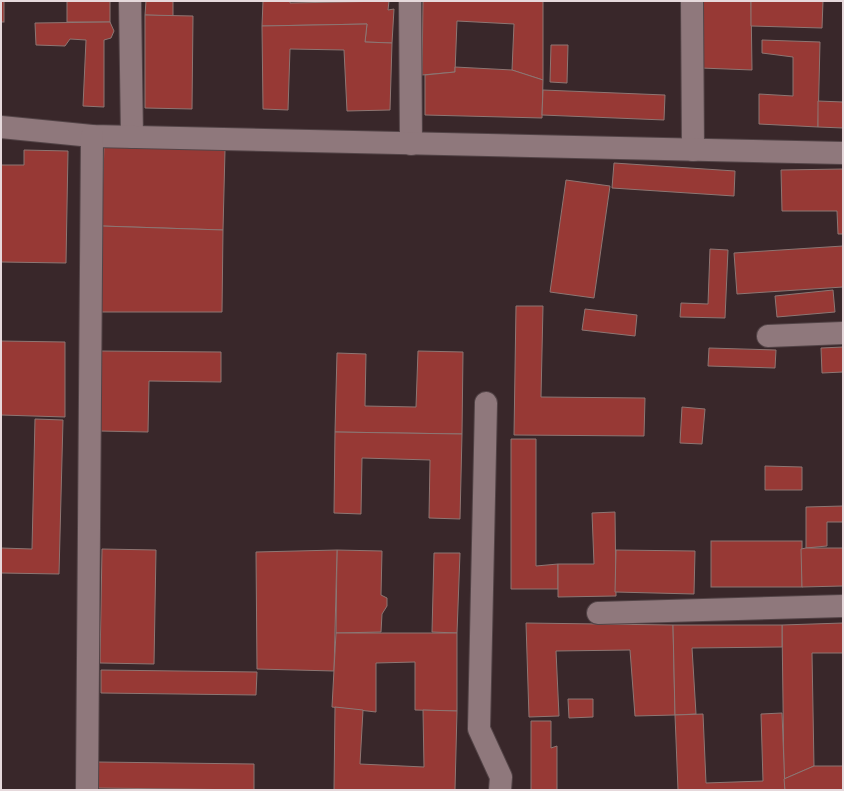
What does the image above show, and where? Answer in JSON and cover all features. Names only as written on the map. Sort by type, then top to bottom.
[{"type":"street","points":[[130,1],[132,137]]},
{"type":"street","points":[[410,1],[410,144]]},
{"type":"street","points":[[692,1],[693,150]]},
{"type":"street","points":[[1,127],[92,136],[843,153]]},
{"type":"street","points":[[87,790],[92,136]]},
{"type":"street","points":[[768,336],[843,333]]},
{"type":"street","points":[[486,403],[479,729],[501,777],[500,790]]},
{"type":"street","points":[[598,613],[843,606]]},
{"type":"building","points":[[1,1],[4,1],[4,22],[1,22]]},
{"type":"building","points":[[67,1],[110,1],[110,22],[67,22]]},
{"type":"building","points":[[146,1],[173,1],[173,16],[145,15]]},
{"type":"building","points":[[263,1],[290,1],[290,3],[389,1],[388,10],[394,9],[392,43],[365,42],[367,24],[262,26]]},
{"type":"building","points":[[423,1],[543,1],[543,80],[512,70],[514,24],[457,21],[455,72],[422,75]]},
{"type":"building","points":[[701,1],[751,1],[752,70],[701,68]]},
{"type":"building","points":[[751,1],[823,1],[822,28],[751,26]]},
{"type":"building","points":[[145,15],[193,16],[192,109],[145,108]]},
{"type":"building","points":[[110,22],[114,31],[111,38],[104,40],[104,107],[83,106],[86,40],[70,39],[65,46],[36,45],[35,23]]},
{"type":"building","points":[[367,24],[365,42],[392,43],[390,110],[347,111],[344,50],[290,49],[288,110],[263,109],[262,26]]},
{"type":"building","points":[[762,40],[820,42],[818,127],[759,124],[759,94],[793,96],[793,57],[762,53]]},
{"type":"building","points":[[551,45],[568,45],[567,83],[550,82]]},
{"type":"building","points":[[455,67],[512,70],[543,80],[542,118],[425,115],[425,75],[455,72]]},
{"type":"building","points":[[543,90],[665,95],[664,120],[542,115]]},
{"type":"building","points":[[818,101],[843,102],[843,128],[818,127]]},
{"type":"building","points":[[104,146],[225,150],[223,230],[101,226]]},
{"type":"building","points":[[24,150],[68,151],[66,263],[1,262],[1,165],[24,165]]},
{"type":"building","points":[[614,163],[735,171],[734,196],[612,188]]},
{"type":"building","points":[[843,169],[843,234],[838,234],[837,211],[782,211],[781,170]]},
{"type":"building","points":[[566,180],[610,186],[594,298],[550,292]]},
{"type":"building","points":[[101,226],[223,230],[222,312],[100,312]]},
{"type":"building","points":[[843,246],[843,287],[737,294],[734,253]]},
{"type":"building","points":[[710,249],[728,250],[725,318],[680,317],[681,303],[708,304]]},
{"type":"building","points":[[833,290],[835,312],[777,317],[775,296]]},
{"type":"building","points":[[516,306],[543,306],[541,397],[645,398],[644,436],[514,435]]},
{"type":"building","points":[[585,309],[637,315],[635,336],[582,330]]},
{"type":"building","points":[[1,341],[65,342],[65,417],[1,415]]},
{"type":"building","points":[[843,347],[843,372],[822,373],[821,348]]},
{"type":"building","points":[[709,348],[776,350],[775,368],[708,366]]},
{"type":"building","points":[[100,351],[221,352],[221,382],[149,381],[148,432],[99,431]]},
{"type":"building","points":[[418,351],[463,352],[462,434],[335,432],[337,353],[366,354],[365,406],[416,407]]},
{"type":"building","points":[[682,407],[705,409],[702,444],[680,443]]},
{"type":"building","points":[[35,419],[63,420],[59,574],[1,573],[1,548],[32,549]]},
{"type":"building","points":[[335,432],[462,434],[460,519],[429,518],[430,460],[362,458],[361,514],[334,513]]},
{"type":"building","points":[[511,439],[536,439],[536,566],[558,564],[558,589],[511,589]]},
{"type":"building","points":[[765,466],[802,467],[802,490],[765,490]]},
{"type":"building","points":[[843,506],[843,522],[827,522],[827,546],[806,548],[806,507]]},
{"type":"building","points":[[615,512],[616,596],[558,597],[558,564],[594,564],[592,513]]},
{"type":"building","points":[[711,541],[802,541],[802,587],[711,587]]},
{"type":"building","points":[[843,548],[843,586],[802,587],[801,549]]},
{"type":"building","points":[[102,549],[156,550],[154,664],[100,663]]},
{"type":"building","points":[[337,550],[382,551],[381,595],[387,598],[387,606],[382,614],[381,632],[336,633]]},
{"type":"building","points":[[337,550],[334,671],[257,669],[256,552]]},
{"type":"building","points":[[616,550],[695,551],[694,594],[615,592]]},
{"type":"building","points":[[434,553],[460,553],[457,633],[432,632]]},
{"type":"building","points":[[526,623],[673,625],[675,715],[635,716],[630,650],[556,651],[559,716],[529,717]]},
{"type":"building","points":[[843,623],[843,653],[812,653],[814,766],[784,779],[782,625]]},
{"type":"building","points":[[673,625],[782,625],[782,647],[692,648],[696,714],[675,715]]},
{"type":"building","points":[[336,633],[457,633],[457,711],[415,710],[415,662],[376,663],[376,712],[332,707]]},
{"type":"building","points":[[101,670],[257,672],[256,695],[101,693]]},
{"type":"building","points":[[568,699],[593,699],[593,717],[569,718]]},
{"type":"building","points":[[335,707],[363,710],[360,764],[424,767],[423,710],[457,711],[455,790],[334,790]]},
{"type":"building","points":[[782,713],[785,790],[678,790],[675,715],[703,714],[706,783],[763,781],[761,714]]},
{"type":"building","points":[[531,721],[551,721],[551,748],[557,746],[557,790],[531,790]]},
{"type":"building","points":[[98,762],[254,764],[254,790],[98,788]]},
{"type":"building","points":[[814,766],[843,766],[843,790],[785,790],[784,779]]}]
